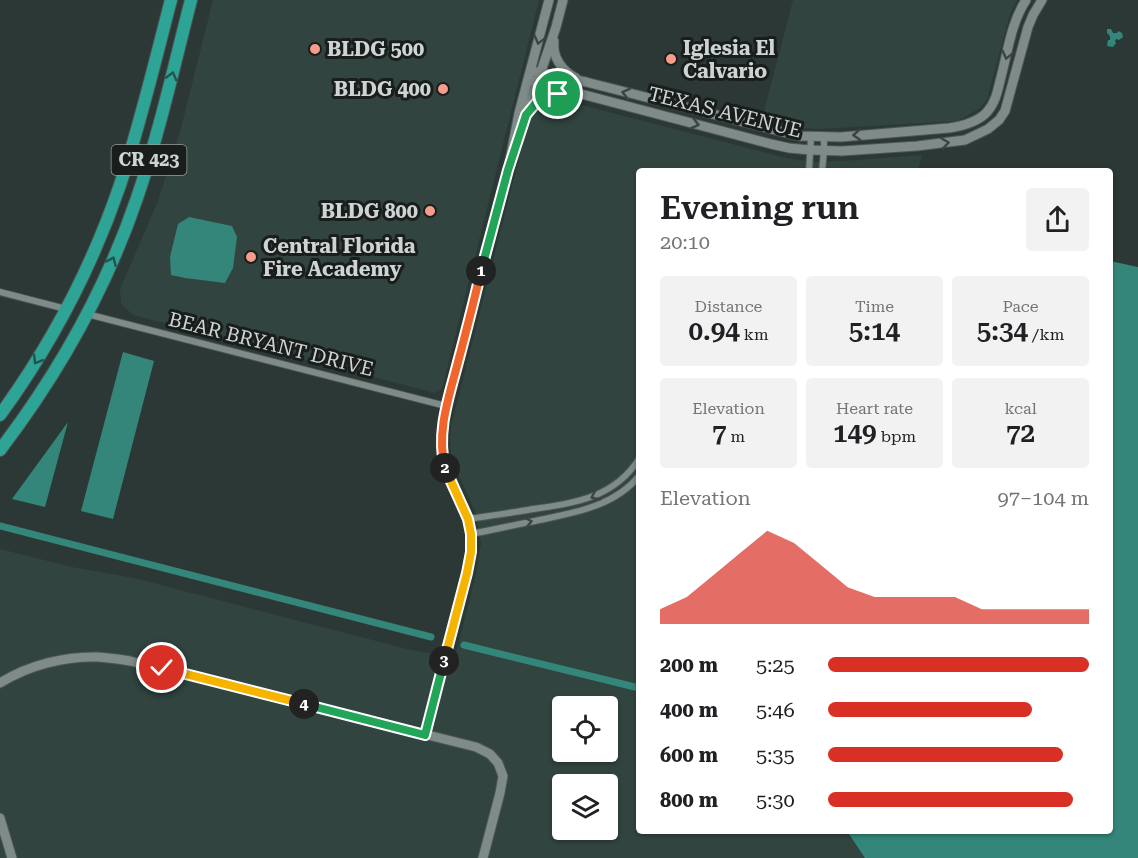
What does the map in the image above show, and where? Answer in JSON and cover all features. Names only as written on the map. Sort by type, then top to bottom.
[{"type":"highway","name":"CR 423","points":[[0,415],[32,368],[66,309],[108,218],[124,173],[171,0]]},
{"type":"highway","name":"CR 423","points":[[0,450],[66,353],[116,254],[137,200],[155,141],[191,0]]},
{"type":"highway","points":[[85,272],[83,294],[87,314]]},
{"type":"highway","points":[[66,309],[70,330],[66,353]]},
{"type":"street","points":[[425,735],[471,552],[468,519],[444,466],[441,431],[508,170],[526,115],[549,0]]},
{"type":"street","points":[[563,0],[553,47],[556,58],[560,67],[571,76],[586,82]]},
{"type":"street","name":"TEXAS AVENUE","points":[[534,77],[586,82],[799,136],[824,137],[962,126],[986,113],[993,104],[1012,32],[1026,0]]},
{"type":"street","name":"TEXAS AVENUE","points":[[534,77],[577,93],[789,148],[842,152],[965,140],[980,134],[999,120],[1005,111],[1026,36],[1033,15],[1042,0]]},
{"type":"street","points":[[508,170],[519,113],[556,27]]},
{"type":"street","points":[[1012,32],[1026,36]]},
{"type":"street","points":[[998,91],[1011,95]]},
{"type":"street","points":[[526,115],[536,103],[547,96],[577,93]]},
{"type":"street","points":[[962,126],[965,140]]},
{"type":"street","points":[[771,144],[775,131]]},
{"type":"street","points":[[915,131],[917,146]]},
{"type":"street","points":[[808,168],[811,137]]},
{"type":"street","points":[[822,168],[824,137]]},
{"type":"street","points":[[0,292],[66,309]]},
{"type":"street","name":"BEAR BRYANT DRIVE","points":[[87,314],[446,406]]},
{"type":"street","points":[[468,519],[583,501],[604,492],[636,463]]},
{"type":"street","points":[[471,534],[588,509],[607,501],[636,479]]},
{"type":"street","points":[[0,683],[35,666],[66,659],[97,657],[130,661],[476,747],[490,754],[498,763],[503,776],[483,858]]},
{"type":"street","points":[[0,818],[12,858]]},
{"type":"shaded area","points":[[213,0],[539,0],[442,389],[435,393],[133,315],[121,304],[120,289],[158,201],[180,132]]},
{"type":"shaded area","points":[[793,0],[1017,0],[1010,14],[987,99],[980,108],[956,121],[820,129],[802,128],[762,119]]},
{"type":"shaded area","points":[[1107,29],[1111,29],[1113,33],[1118,31],[1122,33],[1123,37],[1116,39],[1113,47],[1107,46],[1110,36]]},
{"type":"shaded area","points":[[554,101],[574,103],[786,158],[813,162],[922,155],[919,168],[636,168],[636,834],[890,834],[907,858],[0,858],[0,549],[72,567],[134,578],[411,650],[455,657],[476,574],[481,543],[475,511],[451,455],[451,426],[528,123],[538,108]]},
{"type":"shaded area","points":[[189,217],[232,226],[237,237],[233,268],[225,283],[171,275],[170,257],[178,224]]},
{"type":"shaded area","points":[[1113,262],[1138,267],[1138,858],[865,858],[849,834],[1113,834]]},
{"type":"shaded area","points":[[123,352],[154,361],[113,519],[81,511]]},
{"type":"shaded area","points":[[68,422],[45,507],[12,499]]},
{"type":"waterway","points":[[0,526],[431,637]]},
{"type":"waterway","points":[[464,645],[636,687]]},
{"type":"place","name":"BLDG 500","points":[[315,49]]},
{"type":"place","name":"Iglesia El Calvario","points":[[671,59]]},
{"type":"place","name":"BLDG 400","points":[[443,89]]},
{"type":"place","name":"BLDG 800","points":[[430,211]]},
{"type":"place","name":"Central Florida Fire Academy","points":[[251,257]]},
{"type":"route","points":[[162,668],[425,735],[471,552],[468,519],[444,466],[441,431],[446,406],[508,170],[526,115],[536,103],[547,96],[558,94]]}]
